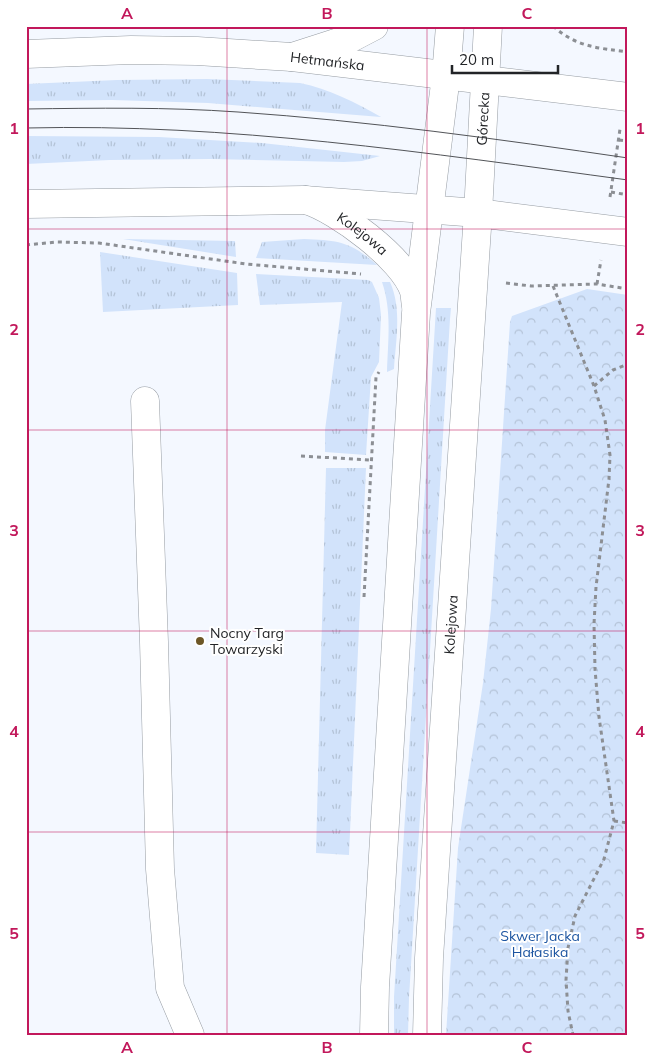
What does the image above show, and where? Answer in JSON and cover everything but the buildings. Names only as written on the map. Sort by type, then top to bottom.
[{"type":"street","points":[[292,57],[352,38],[374,26]]},
{"type":"street","points":[[430,209],[450,26]]},
{"type":"street","name":"Górecka","points":[[478,213],[488,26]]},
{"type":"street","name":"Hetmańska","points":[[26,54],[131,50],[197,51],[292,57],[626,97]]},
{"type":"street","points":[[26,204],[304,200],[478,213],[616,231]]},
{"type":"street","name":"Kolejowa","points":[[304,200],[319,204],[339,216],[364,234],[388,256],[405,276],[414,291],[416,313]]},
{"type":"street","name":"Kolejowa","points":[[374,1035],[375,986],[416,313],[430,209]]},
{"type":"street","name":"Kolejowa","points":[[427,1035],[429,958],[436,840],[478,213]]},
{"type":"street","points":[[144,401],[154,642],[160,868],[170,988],[190,1035]]},
{"type":"path","points":[[552,26],[574,42],[590,47],[628,52]]},
{"type":"path","points":[[597,284],[616,231],[611,192],[626,97]]},
{"type":"path","points":[[618,140],[628,141]]},
{"type":"path","points":[[611,192],[628,195]]},
{"type":"path","points":[[26,245],[57,242],[98,243],[246,264],[351,273]]},
{"type":"path","points":[[553,286],[594,386],[605,420],[610,455],[594,624],[599,717],[614,821],[604,859],[575,916],[568,948],[566,980],[573,1035]]},
{"type":"path","points":[[594,386],[613,370],[628,364]]},
{"type":"path","points":[[301,456],[370,460]]},
{"type":"path","points":[[614,821],[628,823]]},
{"type":"green space","points":[[207,79],[300,83],[342,97],[381,117],[208,103],[112,100],[26,101],[26,84]]},
{"type":"green space","points":[[26,136],[159,137],[262,143],[380,156],[362,161],[344,162],[210,159],[110,160],[26,164]]},
{"type":"green space","points":[[123,239],[235,241],[236,257]]},
{"type":"green space","points":[[304,239],[326,240],[344,244],[359,251],[377,265],[256,258],[262,242]]},
{"type":"green space","points":[[100,252],[237,273],[238,305],[103,312]]},
{"type":"green space","points":[[256,274],[368,280],[372,282],[379,298],[381,315],[379,362],[371,377],[366,455],[325,452],[325,430],[342,302],[260,305]]},
{"type":"green space","points":[[382,282],[390,282],[394,292],[397,314],[394,369],[387,372],[388,315]]},
{"type":"green space","name":"Skwer Jacka Hałasika","points":[[587,289],[628,295],[628,1035],[446,1035],[458,848],[483,683],[491,609],[510,322],[512,316]]},
{"type":"green space","points":[[436,308],[451,308],[408,1035],[394,1035],[394,997]]},
{"type":"green space","points":[[326,468],[366,468],[349,855],[316,853]]},
{"type":"tram line","points":[[26,109],[211,110],[287,116],[433,131],[628,158]]},
{"type":"tram line","points":[[26,128],[177,130],[253,135],[403,150],[628,180]]},
{"type":"place","name":"Nocny Targ Towarzyski","points":[[200,641]]}]
